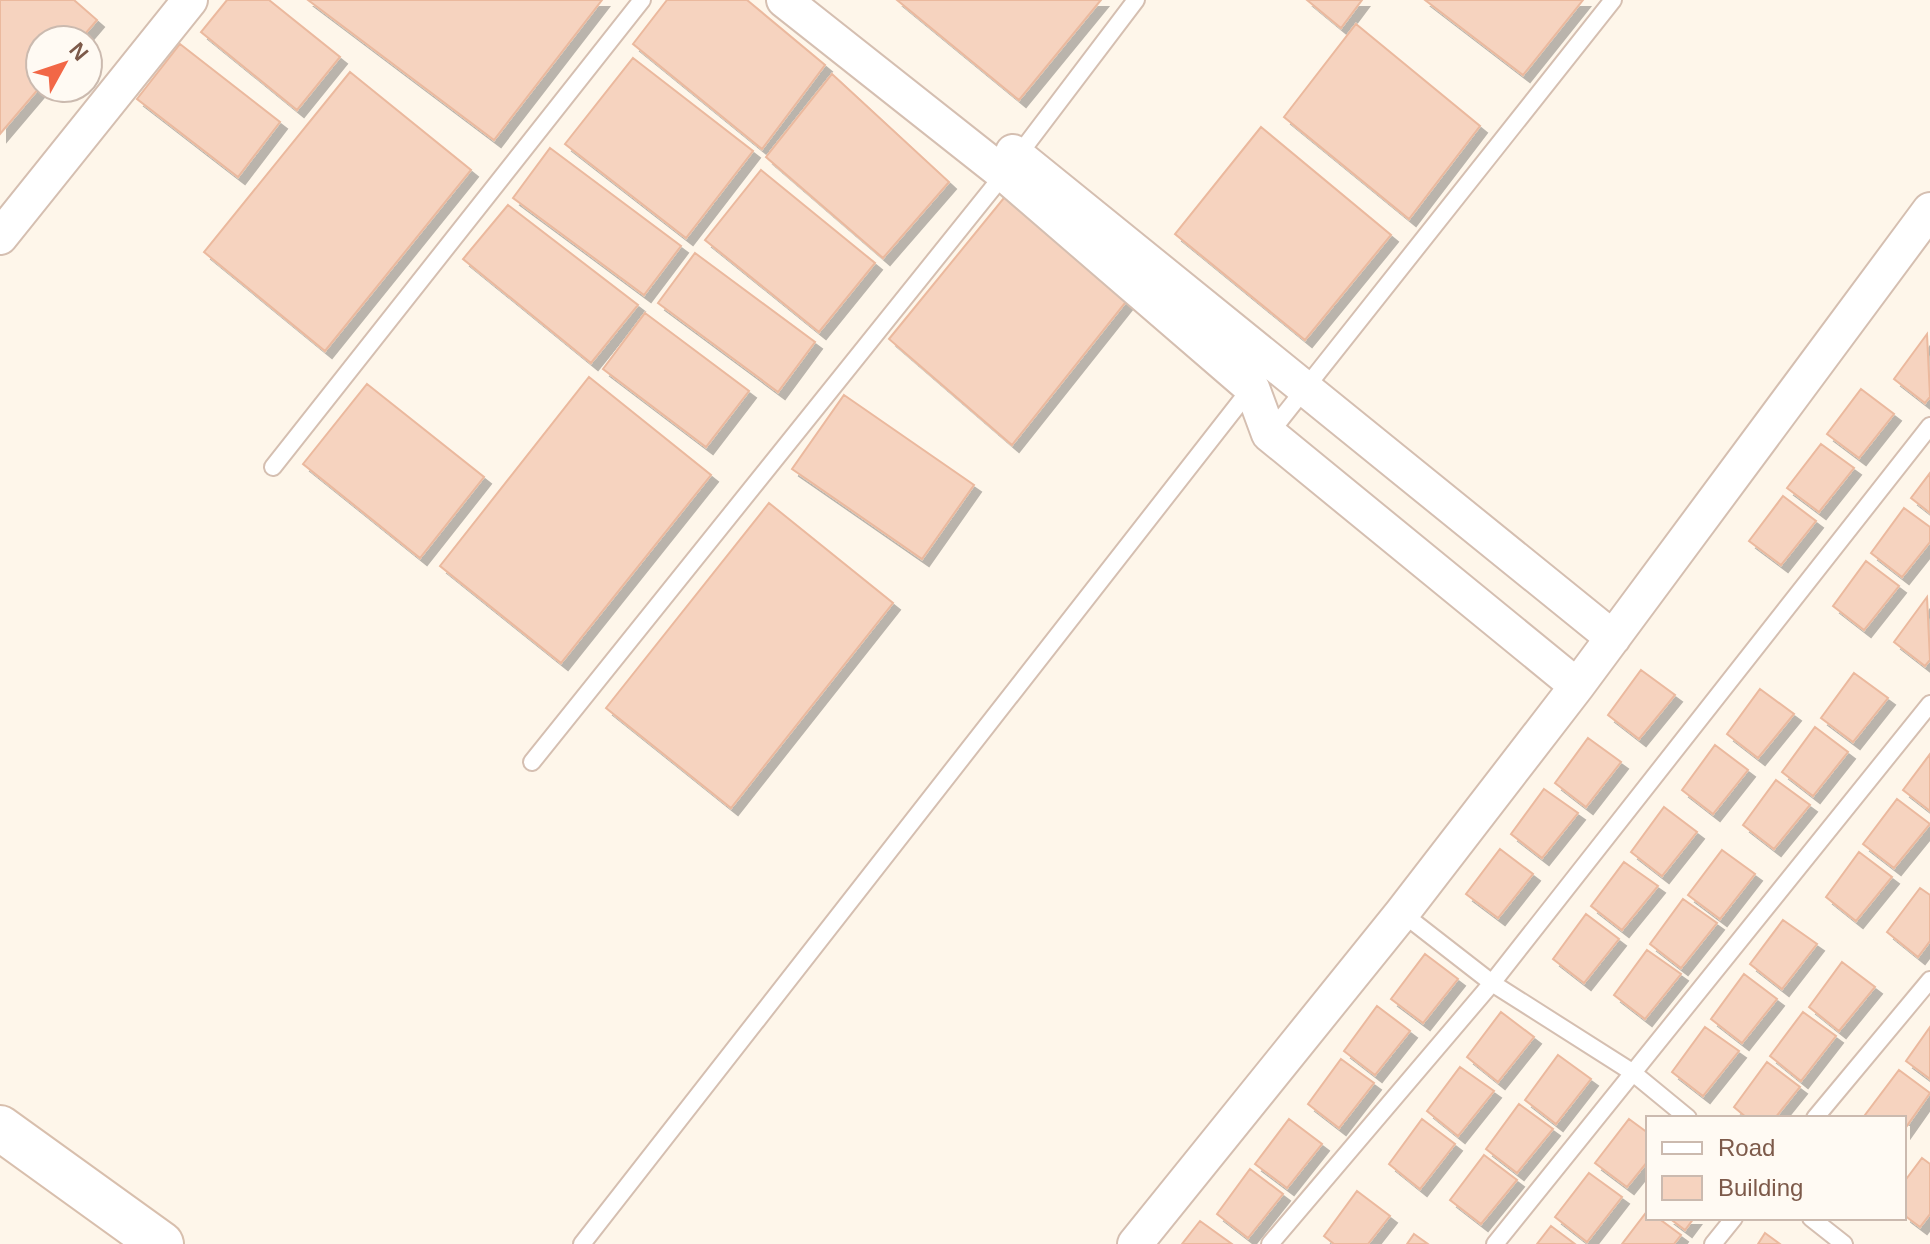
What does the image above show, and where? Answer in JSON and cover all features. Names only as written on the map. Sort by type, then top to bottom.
[{"type":"street","points":[[0,237],[190,0]]},
{"type":"street","points":[[784,0],[1010,164]]},
{"type":"street","points":[[822,0],[1010,164],[1263,375],[1304,388],[1613,638]]},
{"type":"street","points":[[1135,1244],[1402,913],[1577,686],[1930,210]]},
{"type":"street","points":[[1263,375],[1269,434],[1577,686]]},
{"type":"street","points":[[0,1128],[161,1244]]},
{"type":"lane","points":[[273,467],[642,0]]},
{"type":"lane","points":[[532,762],[1010,164],[1136,0]]},
{"type":"lane","points":[[1269,434],[1613,0]]},
{"type":"lane","points":[[582,1244],[1263,375]]},
{"type":"lane","points":[[1270,1244],[1492,983],[1930,426]]},
{"type":"lane","points":[[1495,1244],[1930,704]]},
{"type":"lane","points":[[1402,913],[1492,983],[1632,1072],[1686,1116]]},
{"type":"lane","points":[[1817,1116],[1930,980]]},
{"type":"lane","points":[[1713,1244],[1732,1220]]},
{"type":"lane","points":[[1814,1220],[1844,1244]]},
{"type":"building","points":[[0,0],[74,0],[97,20],[94,24],[24,24],[26,104],[0,134]]},
{"type":"building","points":[[227,0],[269,0],[340,57],[297,110],[201,32]]},
{"type":"building","points":[[308,0],[602,0],[494,140]]},
{"type":"building","points":[[667,0],[747,0],[825,65],[762,149],[633,44]]},
{"type":"building","points":[[897,0],[1101,0],[1019,100]]},
{"type":"building","points":[[1307,0],[1362,0],[1341,28]]},
{"type":"building","points":[[1425,0],[1583,0],[1523,75]]},
{"type":"building","points":[[1356,24],[1480,126],[1409,219],[1284,117]]},
{"type":"building","points":[[180,44],[280,122],[238,177],[137,99]]},
{"type":"building","points":[[633,58],[753,151],[686,238],[565,144]]},
{"type":"building","points":[[350,72],[471,170],[325,351],[204,252]]},
{"type":"building","points":[[832,74],[949,182],[883,258],[766,157]]},
{"type":"building","points":[[1261,127],[1391,235],[1305,340],[1175,234]]},
{"type":"building","points":[[550,148],[681,246],[644,295],[513,198]]},
{"type":"building","points":[[761,170],[875,263],[819,332],[705,240]]},
{"type":"building","points":[[1008,193],[1128,299],[1012,445],[889,339]]},
{"type":"building","points":[[508,205],[638,305],[591,363],[463,259]]},
{"type":"building","points":[[695,253],[815,342],[778,392],[658,303]]},
{"type":"building","points":[[645,313],[749,391],[706,447],[603,369]]},
{"type":"building","points":[[1927,334],[1930,397],[1925,403],[1894,379]]},
{"type":"building","points":[[589,377],[711,475],[561,663],[440,566]]},
{"type":"building","points":[[367,384],[484,477],[420,558],[303,464]]},
{"type":"building","points":[[1861,389],[1894,414],[1859,458],[1827,434]]},
{"type":"building","points":[[844,395],[974,485],[922,559],[792,469]]},
{"type":"building","points":[[1821,444],[1854,468],[1819,512],[1787,488]]},
{"type":"building","points":[[1930,473],[1930,513],[1911,498]]},
{"type":"building","points":[[1783,496],[1816,521],[1781,565],[1749,541]]},
{"type":"building","points":[[769,503],[893,603],[731,808],[606,708]]},
{"type":"building","points":[[1904,508],[1930,527],[1930,542],[1902,577],[1871,553]]},
{"type":"building","points":[[1866,561],[1899,586],[1864,630],[1833,606]]},
{"type":"building","points":[[1927,597],[1930,660],[1925,666],[1894,642]]},
{"type":"building","points":[[1641,670],[1675,695],[1639,739],[1608,715]]},
{"type":"building","points":[[1854,673],[1888,698],[1853,742],[1821,718]]},
{"type":"building","points":[[1760,689],[1794,714],[1758,758],[1727,734]]},
{"type":"building","points":[[1815,727],[1848,752],[1813,796],[1782,772]]},
{"type":"building","points":[[1588,738],[1621,762],[1586,807],[1555,783]]},
{"type":"building","points":[[1715,745],[1748,770],[1713,814],[1682,790]]},
{"type":"building","points":[[1930,754],[1930,811],[1903,790]]},
{"type":"building","points":[[1776,780],[1810,805],[1774,849],[1743,825]]},
{"type":"building","points":[[1544,789],[1578,813],[1542,858],[1511,834]]},
{"type":"building","points":[[1897,799],[1930,824],[1894,868],[1863,844]]},
{"type":"building","points":[[1664,807],[1697,832],[1662,876],[1631,852]]},
{"type":"building","points":[[1500,849],[1533,874],[1498,918],[1466,894]]},
{"type":"building","points":[[1722,850],[1755,874],[1720,919],[1688,895]]},
{"type":"building","points":[[1859,852],[1892,877],[1856,921],[1826,897]]},
{"type":"building","points":[[1624,862],[1658,886],[1622,930],[1591,906]]},
{"type":"building","points":[[1920,888],[1930,895],[1930,941],[1918,957],[1887,932]]},
{"type":"building","points":[[1683,899],[1717,923],[1681,968],[1650,944]]},
{"type":"building","points":[[1586,914],[1619,939],[1584,983],[1553,959]]},
{"type":"building","points":[[1783,920],[1817,944],[1782,989],[1750,964]]},
{"type":"building","points":[[1647,950],[1681,974],[1645,1019],[1614,995]]},
{"type":"building","points":[[1425,954],[1458,979],[1423,1023],[1391,999]]},
{"type":"building","points":[[1842,962],[1875,987],[1839,1031],[1809,1007]]},
{"type":"building","points":[[1744,974],[1777,999],[1742,1043],[1711,1019]]},
{"type":"building","points":[[1377,1006],[1410,1031],[1375,1075],[1344,1051]]},
{"type":"building","points":[[1501,1012],[1534,1037],[1498,1082],[1467,1057]]},
{"type":"building","points":[[1803,1012],[1836,1036],[1801,1081],[1770,1056]]},
{"type":"building","points":[[1705,1027],[1739,1051],[1703,1096],[1672,1072]]},
{"type":"building","points":[[1930,1027],[1930,1079],[1906,1061]]},
{"type":"building","points":[[1558,1055],[1591,1079],[1556,1124],[1525,1100]]},
{"type":"building","points":[[1341,1059],[1374,1083],[1339,1128],[1308,1104]]},
{"type":"building","points":[[1767,1062],[1800,1087],[1777,1116],[1745,1116],[1734,1107]]},
{"type":"building","points":[[1460,1067],[1494,1091],[1458,1136],[1427,1111]]},
{"type":"building","points":[[1899,1070],[1930,1093],[1906,1127],[1906,1116],[1865,1115]]},
{"type":"building","points":[[1519,1104],[1553,1129],[1517,1173],[1486,1149]]},
{"type":"building","points":[[1289,1119],[1322,1144],[1287,1188],[1255,1164]]},
{"type":"building","points":[[1422,1119],[1455,1144],[1420,1189],[1389,1164]]},
{"type":"building","points":[[1629,1119],[1646,1132],[1646,1163],[1627,1187],[1595,1163]]},
{"type":"building","points":[[1484,1155],[1517,1180],[1481,1224],[1450,1200]]},
{"type":"building","points":[[1922,1158],[1930,1164],[1930,1214],[1920,1227],[1906,1216],[1906,1179]]},
{"type":"building","points":[[1250,1169],[1283,1194],[1248,1238],[1217,1214]]},
{"type":"building","points":[[1589,1173],[1622,1197],[1587,1242],[1555,1217]]},
{"type":"building","points":[[1357,1191],[1390,1216],[1368,1244],[1334,1244],[1324,1236]]},
{"type":"building","points":[[1646,1213],[1646,1220],[1661,1220],[1681,1235],[1674,1244],[1622,1244]]},
{"type":"building","points":[[1672,1220],[1692,1220],[1685,1230]]},
{"type":"building","points":[[1200,1221],[1232,1244],[1182,1244]]},
{"type":"building","points":[[1551,1226],[1575,1244],[1537,1244]]},
{"type":"building","points":[[1765,1233],[1780,1244],[1758,1244]]},
{"type":"building","points":[[1414,1234],[1428,1244],[1407,1244]]}]
